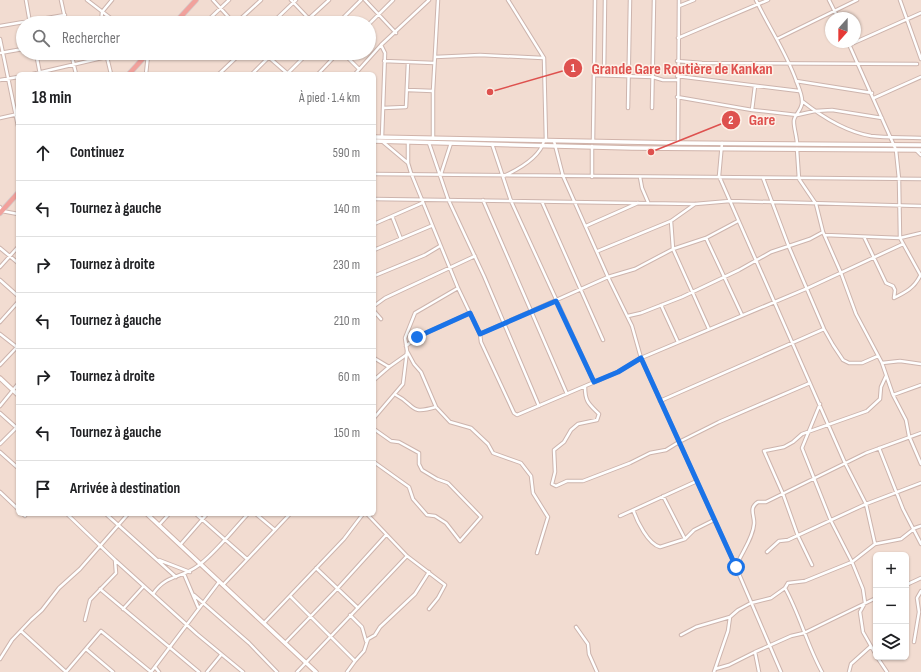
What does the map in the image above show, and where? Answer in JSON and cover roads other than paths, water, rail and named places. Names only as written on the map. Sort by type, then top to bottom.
[{"type":"highway","points":[[181,16],[196,0]]},
{"type":"highway","points":[[131,72],[142,60]]},
{"type":"highway","points":[[1,211],[16,195]]},
{"type":"main road","points":[[376,138],[408,143],[543,146],[678,146],[722,143],[921,145]]},
{"type":"main road","points":[[376,140],[382,139],[433,138],[593,141],[722,148],[921,150]]},
{"type":"main road","points":[[0,378],[16,393]]},
{"type":"main road","points":[[149,516],[316,672]]},
{"type":"street","points":[[26,0],[29,16]]},
{"type":"street","points":[[60,16],[65,15],[61,0]]},
{"type":"street","points":[[87,0],[107,16]]},
{"type":"street","points":[[102,16],[102,12],[112,0]]},
{"type":"street","points":[[213,0],[228,16]]},
{"type":"street","points":[[213,16],[229,0]]},
{"type":"street","points":[[243,16],[261,0]]},
{"type":"street","points":[[311,16],[329,0]]},
{"type":"street","points":[[345,16],[361,0]]},
{"type":"street","points":[[365,0],[396,32]]},
{"type":"street","points":[[376,17],[394,0]]},
{"type":"street","points":[[376,51],[429,0]]},
{"type":"street","points":[[433,138],[434,63],[438,0]]},
{"type":"street","points":[[502,177],[516,171],[534,157],[545,141],[546,80],[544,58],[508,0]]},
{"type":"street","points":[[593,141],[595,0]]},
{"type":"street","points":[[604,75],[605,0]]},
{"type":"street","points":[[628,108],[630,0]]},
{"type":"street","points":[[652,108],[654,0]]},
{"type":"street","points":[[678,146],[677,78],[679,0]]},
{"type":"street","points":[[679,6],[694,0]]},
{"type":"street","points":[[756,0],[790,62],[799,90],[802,102],[794,120],[794,128],[797,134],[797,144]]},
{"type":"street","points":[[678,38],[768,0]]},
{"type":"street","points":[[829,0],[834,10]]},
{"type":"street","points":[[777,39],[857,0]]},
{"type":"street","points":[[900,0],[921,58]]},
{"type":"street","points":[[279,16],[293,1],[307,16]]},
{"type":"street","points":[[861,39],[921,13]]},
{"type":"street","points":[[0,26],[16,24]]},
{"type":"street","points":[[0,39],[1,53],[16,111]]},
{"type":"street","points":[[381,46],[385,53],[382,139],[408,162]]},
{"type":"street","points":[[851,48],[872,93],[896,150],[899,179],[900,238],[921,277],[910,291],[894,298],[895,290],[893,286],[886,283],[864,238]]},
{"type":"street","points":[[1,53],[16,50]]},
{"type":"street","points":[[435,56],[480,55],[544,58]]},
{"type":"street","points":[[37,60],[40,72]]},
{"type":"street","points":[[73,60],[76,72]]},
{"type":"street","points":[[44,72],[90,60]]},
{"type":"street","points":[[107,60],[110,72]]},
{"type":"street","points":[[146,72],[147,60]]},
{"type":"street","points":[[221,72],[234,60]]},
{"type":"street","points":[[256,70],[266,60]]},
{"type":"street","points":[[272,60],[285,72]]},
{"type":"street","points":[[289,72],[301,60]]},
{"type":"street","points":[[320,72],[331,60]]},
{"type":"street","points":[[350,60],[359,69]]},
{"type":"street","points":[[357,72],[368,60]]},
{"type":"street","points":[[384,61],[434,63]]},
{"type":"street","points":[[678,61],[709,63],[790,62],[917,64]]},
{"type":"street","points":[[383,108],[406,107],[408,90],[408,62]]},
{"type":"street","points":[[594,75],[653,77],[663,80],[677,78],[799,90]]},
{"type":"street","points":[[0,80],[16,77]]},
{"type":"street","points":[[874,98],[921,77]]},
{"type":"street","points":[[796,81],[872,93]]},
{"type":"street","points":[[752,110],[755,86]]},
{"type":"street","points":[[408,90],[433,91]]},
{"type":"street","points":[[677,97],[752,110],[797,115],[815,111],[832,110],[882,118]]},
{"type":"street","points":[[802,102],[815,111],[859,133],[891,137],[921,138]]},
{"type":"street","points":[[0,118],[16,115]]},
{"type":"street","points":[[554,141],[563,176],[608,277],[628,316],[641,358],[736,567],[781,672]]},
{"type":"street","points":[[408,143],[408,162],[411,174],[431,226],[480,334],[481,342],[514,413],[517,415],[585,387],[618,372],[641,358],[808,288],[903,244]]},
{"type":"street","points":[[429,143],[441,174],[448,199],[475,256],[539,406]]},
{"type":"street","points":[[441,174],[451,143]]},
{"type":"street","points":[[722,143],[719,176],[845,463],[866,504],[875,544]]},
{"type":"street","points":[[492,144],[510,201],[594,382]]},
{"type":"street","points":[[592,146],[592,177]]},
{"type":"street","points":[[797,149],[799,179],[816,204],[823,232],[841,273],[856,314],[882,363],[893,395],[906,420],[909,436],[921,464]]},
{"type":"street","points":[[916,150],[921,154]]},
{"type":"street","points":[[376,174],[441,174],[502,177],[719,176],[799,179],[921,179]]},
{"type":"street","points":[[640,177],[642,188],[648,202]]},
{"type":"street","points":[[763,178],[789,247],[808,288],[824,329],[846,362],[862,363],[878,356]]},
{"type":"street","points":[[376,198],[421,201],[448,199],[695,204],[730,201],[921,206]]},
{"type":"street","points":[[482,200],[567,394]]},
{"type":"street","points":[[376,223],[421,201]]},
{"type":"street","points":[[542,202],[603,340]]},
{"type":"street","points":[[586,226],[639,203]]},
{"type":"street","points":[[598,252],[671,221],[695,204]]},
{"type":"street","points":[[1,211],[16,214]]},
{"type":"street","points":[[392,216],[401,239]]},
{"type":"street","points":[[671,221],[672,249],[708,329]]},
{"type":"street","points":[[480,334],[608,277],[635,269],[672,249],[706,238],[738,221]]},
{"type":"street","points":[[376,249],[431,226]]},
{"type":"street","points":[[628,316],[661,305],[692,292],[771,252],[789,247],[823,232]]},
{"type":"street","points":[[825,236],[900,238],[921,233]]},
{"type":"street","points":[[706,238],[725,276],[742,316]]},
{"type":"street","points":[[376,275],[425,255],[440,246]]},
{"type":"street","points":[[0,248],[16,261]]},
{"type":"street","points":[[0,267],[16,249]]},
{"type":"street","points":[[376,305],[385,298],[475,256]]},
{"type":"street","points":[[0,280],[16,294]]},
{"type":"street","points":[[376,415],[396,395],[403,384],[407,353],[405,338],[415,313],[458,288]]},
{"type":"street","points":[[0,322],[16,304]]},
{"type":"street","points":[[661,305],[678,342]]},
{"type":"street","points":[[376,313],[381,319]]},
{"type":"street","points":[[406,346],[417,337],[470,313]]},
{"type":"street","points":[[660,401],[824,329]]},
{"type":"street","points":[[0,334],[16,346]]},
{"type":"street","points":[[0,365],[16,349]]},
{"type":"street","points":[[376,378],[407,353]]},
{"type":"street","points":[[407,353],[414,364],[422,372],[436,407],[450,422],[471,428],[488,444],[493,453],[521,463],[531,476],[533,493],[548,517],[538,553]]},
{"type":"street","points":[[376,359],[389,367]]},
{"type":"street","points":[[882,363],[900,361],[921,364]]},
{"type":"street","points":[[812,565],[798,536],[783,494],[764,451],[784,447],[808,432],[828,423],[870,409],[880,399],[881,387],[886,376]]},
{"type":"street","points":[[585,387],[588,405],[599,414],[599,417],[597,420],[578,424],[570,430],[564,442],[554,450],[555,472],[552,484],[556,486],[567,482],[583,481],[630,463],[650,453],[666,450],[719,422],[810,384]]},
{"type":"street","points":[[893,395],[921,385]]},
{"type":"street","points":[[0,406],[16,386]]},
{"type":"street","points":[[396,395],[404,399],[411,408],[421,411],[436,407]]},
{"type":"street","points":[[820,404],[802,448],[831,521],[852,562],[863,589],[865,603],[860,612],[860,619],[863,632],[873,649]]},
{"type":"street","points":[[0,413],[16,427]]},
{"type":"street","points":[[0,444],[16,429]]},
{"type":"street","points":[[376,431],[391,442],[399,442],[418,453],[419,464],[422,470],[448,483],[481,517],[460,541],[446,523],[434,516],[428,515],[413,499],[409,487],[376,463]]},
{"type":"street","points":[[736,567],[754,526],[752,512],[754,505],[758,502],[766,502],[845,463],[909,436],[921,433]]},
{"type":"street","points":[[879,448],[921,544]]},
{"type":"street","points":[[0,452],[16,466]]},
{"type":"street","points":[[620,516],[697,481]]},
{"type":"street","points":[[767,552],[779,541],[788,540],[798,536],[866,504],[921,483]]},
{"type":"street","points":[[0,492],[16,507]]},
{"type":"street","points":[[663,496],[685,539]]},
{"type":"street","points":[[633,510],[638,524],[657,546],[664,547],[685,539],[694,530],[714,520]]},
{"type":"street","points":[[69,516],[143,587],[153,594],[221,655],[243,672]]},
{"type":"street","points":[[108,516],[176,577]]},
{"type":"street","points":[[0,659],[20,631],[42,610],[59,588],[80,569],[126,516]]},
{"type":"street","points":[[159,525],[167,516]]},
{"type":"street","points":[[198,516],[247,559]]},
{"type":"street","points":[[180,544],[205,516]]},
{"type":"street","points":[[153,594],[161,582],[190,572],[201,564],[246,516]]},
{"type":"street","points":[[258,516],[274,530]]},
{"type":"street","points":[[223,585],[288,516]]},
{"type":"street","points":[[264,623],[344,539],[361,516]]},
{"type":"street","points":[[369,516],[408,556],[445,585],[438,598],[428,609]]},
{"type":"street","points":[[681,635],[696,627],[730,617],[738,610],[751,603],[772,598],[785,588],[788,582],[805,581],[852,562],[875,544],[901,539],[915,528],[921,526]]},
{"type":"street","points":[[285,643],[386,535]]},
{"type":"street","points":[[297,672],[408,556]]},
{"type":"street","points":[[85,620],[90,600],[116,573],[114,560]]},
{"type":"street","points":[[157,560],[168,562],[190,572]]},
{"type":"street","points":[[316,568],[358,608]]},
{"type":"street","points":[[347,672],[354,661],[364,651],[367,641],[415,594],[429,572]]},
{"type":"street","points":[[184,574],[199,608]]},
{"type":"street","points":[[909,584],[921,578]]},
{"type":"street","points":[[20,631],[66,672],[101,631],[151,672],[170,649],[219,582]]},
{"type":"street","points":[[122,609],[143,587]]},
{"type":"street","points":[[785,588],[798,614],[804,633],[822,672]]},
{"type":"street","points":[[100,589],[199,672]]},
{"type":"street","points":[[914,642],[919,612],[917,598],[921,591]]},
{"type":"street","points":[[194,595],[249,643],[277,672]]},
{"type":"street","points":[[290,596],[354,661]]},
{"type":"street","points":[[715,670],[755,652],[804,633],[873,599]]},
{"type":"street","points":[[350,615],[362,627],[367,641]]},
{"type":"street","points":[[715,670],[728,631],[730,617]]},
{"type":"street","points":[[576,627],[588,644],[589,654],[597,672]]},
{"type":"street","points":[[849,672],[851,664],[871,646]]},
{"type":"street","points":[[86,649],[113,672]]},
{"type":"street","points":[[755,652],[759,672]]},
{"type":"street","points":[[207,672],[221,655]]},
{"type":"street","points":[[880,660],[887,672]]},
{"type":"street","points":[[155,667],[159,672]]},
{"type":"place","name":"Grande Gare Routière de Kankan","points":[[490,92]]},
{"type":"place","name":"Gare","points":[[651,152]]}]
